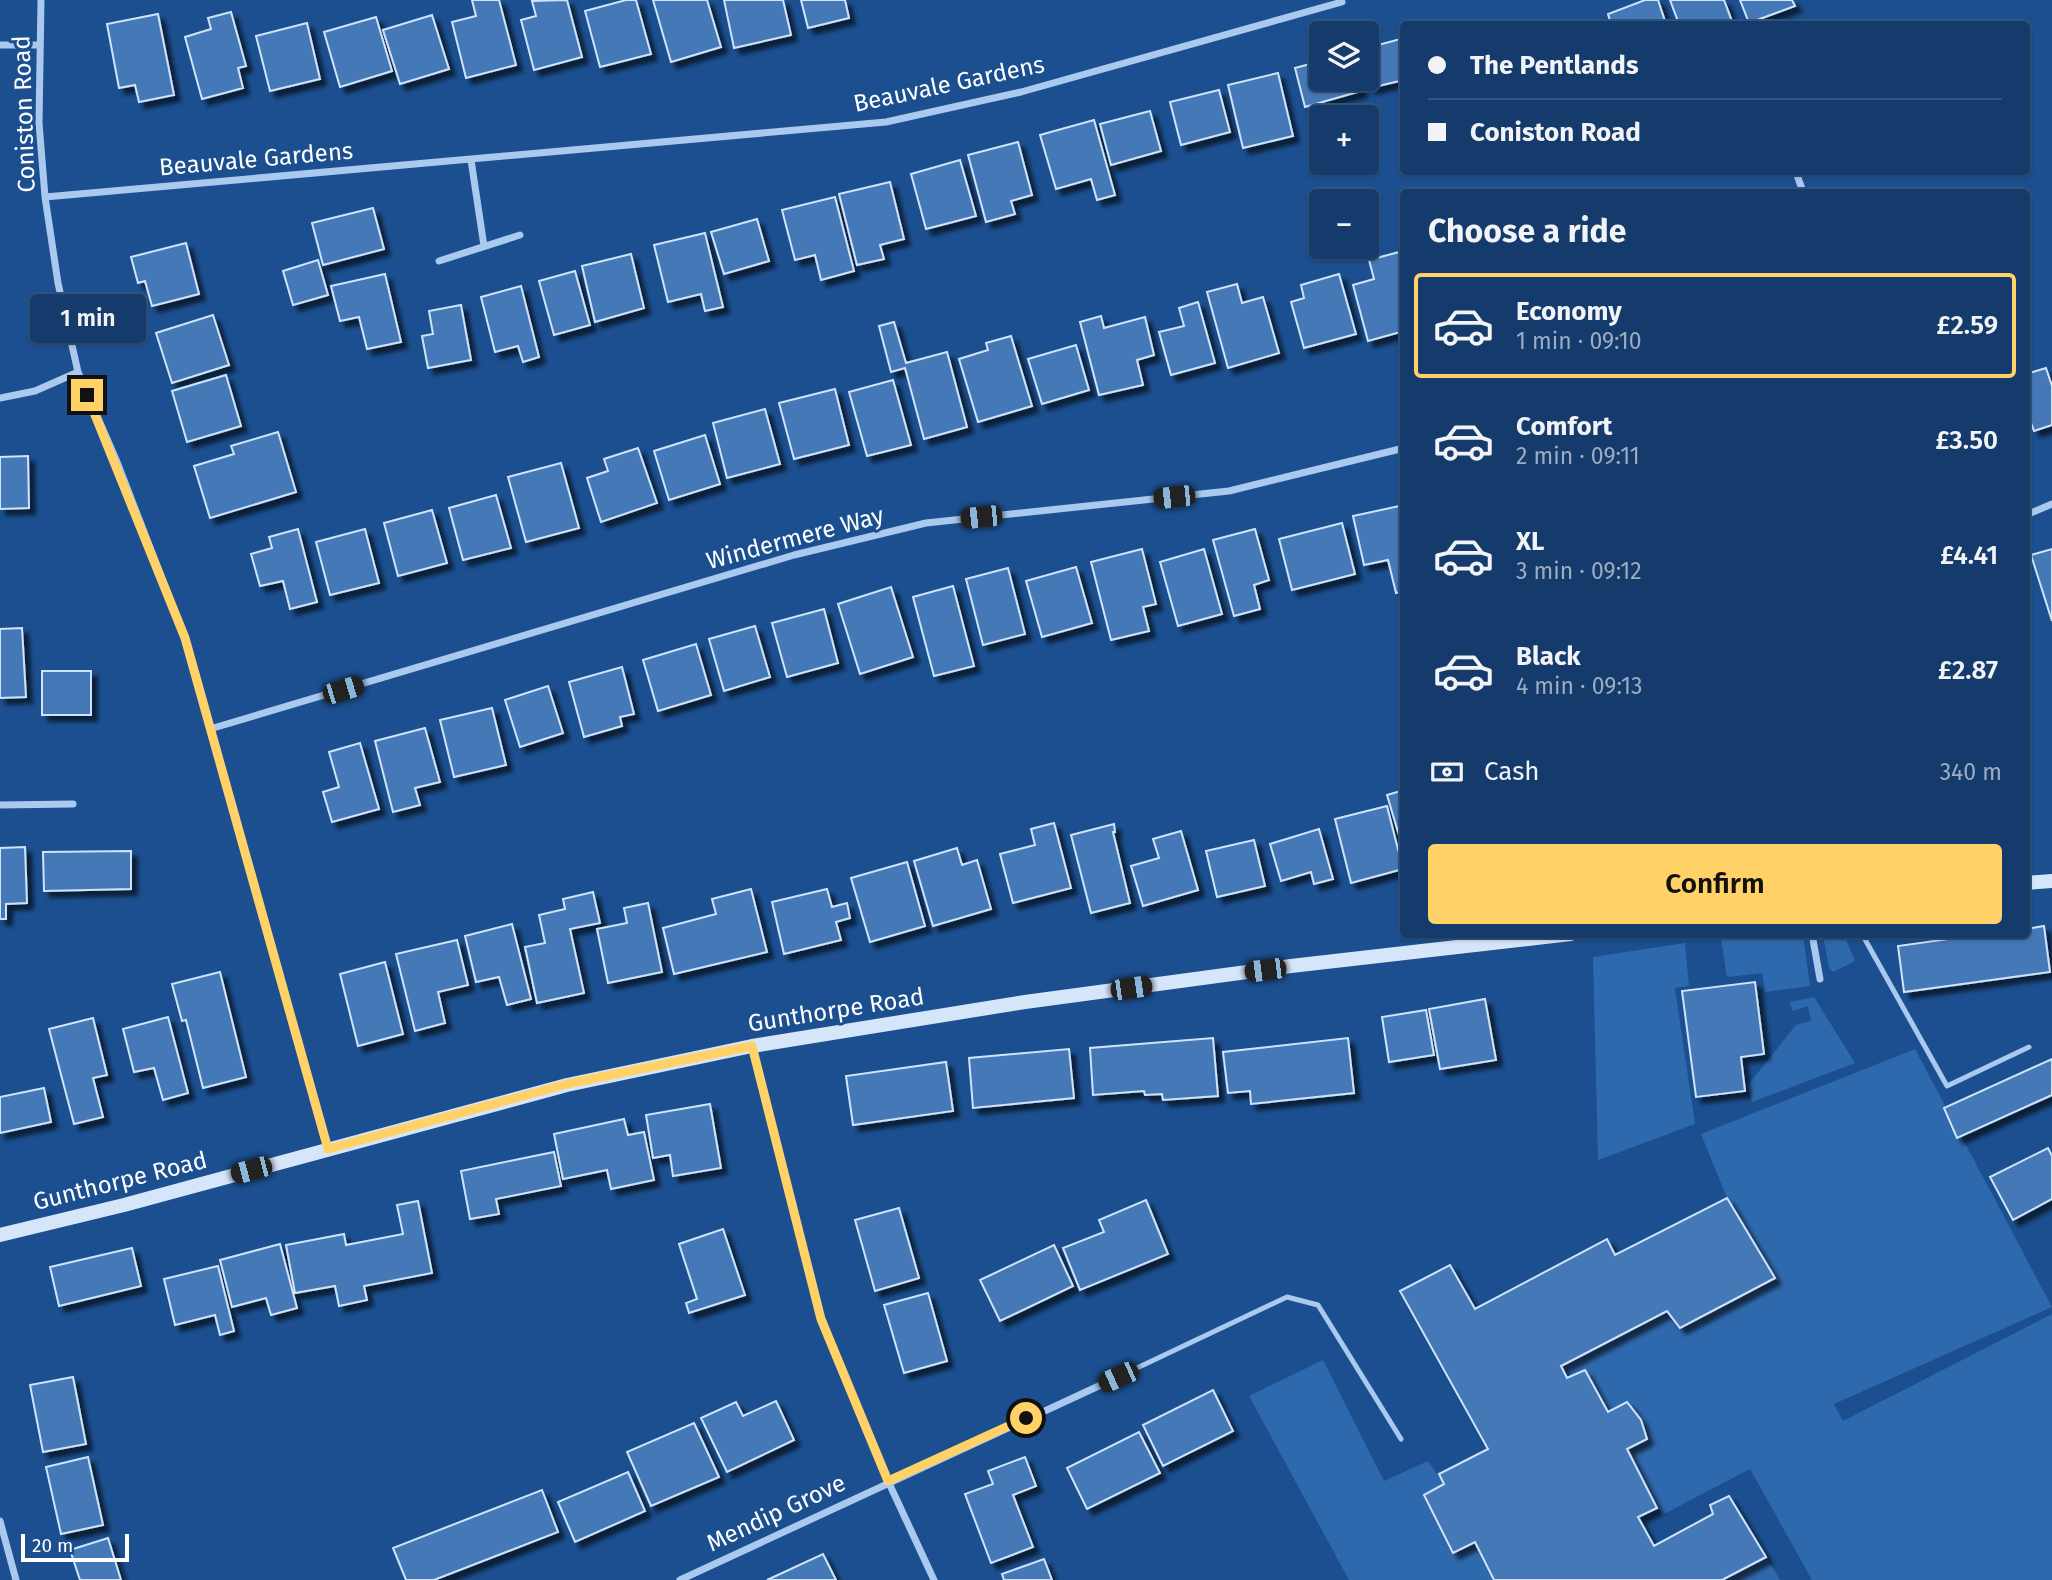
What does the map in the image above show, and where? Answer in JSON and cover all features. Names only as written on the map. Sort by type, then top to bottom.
[{"type":"street","name":"Coniston Road","points":[[41,0],[39,123],[45,197],[58,283],[78,372],[158,565],[185,638],[328,1149]]},
{"type":"street","name":"Beauvale Gardens","points":[[45,197],[886,122],[1021,92],[1342,2]]},
{"type":"street","points":[[0,45],[39,45]]},
{"type":"street","points":[[471,160],[484,246]]},
{"type":"street","points":[[439,261],[520,236]]},
{"type":"street","points":[[0,398],[35,391],[78,372]]},
{"type":"street","name":"Windermere Way","points":[[210,729],[794,555],[926,523],[1229,491],[1400,449]]},
{"type":"street","points":[[2030,513],[2052,504]]},
{"type":"street","points":[[0,805],[73,804]]},
{"type":"street","points":[[2030,883],[2052,881]]},
{"type":"street","name":"Gunthorpe Road","points":[[0,1235],[124,1205],[567,1084],[752,1046],[1025,1002],[1291,966],[1536,938]]},
{"type":"street","points":[[1813,938],[1820,979]]},
{"type":"street","points":[[752,1046],[821,1319],[888,1481],[934,1580]]},
{"type":"street","name":"Mendip Grove","points":[[680,1580],[888,1481],[1118,1377]]},
{"type":"street","points":[[0,1521],[16,1580]]},
{"type":"lane","points":[[1864,938],[1947,1086],[2029,1047]]},
{"type":"lane","points":[[1118,1377],[1287,1297],[1318,1305],[1401,1439]]},
{"type":"shaded area","points":[[1803,938],[1810,986],[1765,992],[1762,973],[1727,977],[1721,939]]},
{"type":"shaded area","points":[[1824,938],[1845,938],[1855,961],[1833,972],[1829,968]]},
{"type":"shaded area","points":[[1685,943],[1689,986],[1675,988],[1695,1124],[1598,1160],[1593,957]]},
{"type":"shaded area","points":[[1814,997],[1855,1063],[1752,1102],[1748,1085],[1796,1025],[1811,1021],[1808,1006],[1792,1011],[1790,1002]]},
{"type":"shaded area","points":[[1915,1049],[2052,1307],[1834,1404],[1843,1421],[2052,1314],[2052,1580],[1812,1580],[1750,1469],[1662,1515],[1627,1449],[1641,1420],[1627,1402],[1608,1412],[1567,1378],[1561,1366],[1667,1311],[1680,1328],[1775,1279],[1727,1198],[1701,1134]]},
{"type":"shaded area","points":[[1323,1360],[1384,1481],[1428,1461],[1444,1484],[1424,1495],[1453,1553],[1475,1542],[1494,1580],[1349,1580],[1249,1396]]},
{"type":"shaded area","points":[[1766,1557],[1780,1580],[1722,1580]]},
{"type":"building","points":[[472,0],[499,0],[516,65],[466,78],[452,22],[476,16]]},
{"type":"building","points":[[567,0],[582,57],[534,70],[521,20],[536,16],[532,1]]},
{"type":"building","points":[[626,0],[636,0],[651,54],[600,67],[585,11]]},
{"type":"building","points":[[653,0],[707,0],[721,47],[671,62]]},
{"type":"building","points":[[724,0],[783,0],[791,35],[734,48]]},
{"type":"building","points":[[801,0],[845,0],[849,18],[808,28]]},
{"type":"building","points":[[1645,0],[1658,0],[1665,21],[1610,21],[1608,14]]},
{"type":"building","points":[[1670,0],[1724,0],[1732,21],[1678,21]]},
{"type":"building","points":[[1740,0],[1792,0],[1795,6],[1754,21],[1748,21]]},
{"type":"building","points":[[231,12],[246,66],[238,68],[243,88],[202,99],[185,37],[211,29],[208,18]]},
{"type":"building","points":[[158,14],[174,95],[139,102],[135,85],[119,88],[107,24]]},
{"type":"building","points":[[432,15],[449,69],[400,84],[383,30]]},
{"type":"building","points":[[376,17],[392,71],[340,87],[324,32]]},
{"type":"building","points":[[307,23],[320,79],[270,91],[256,36]]},
{"type":"building","points":[[1400,39],[1400,81],[1379,86],[1379,45]]},
{"type":"building","points":[[1309,64],[1309,91],[1361,91],[1305,107],[1295,68]]},
{"type":"building","points":[[1278,73],[1293,136],[1243,148],[1228,85]]},
{"type":"building","points":[[1219,90],[1230,132],[1181,145],[1170,102]]},
{"type":"building","points":[[1150,111],[1161,151],[1111,165],[1100,124]]},
{"type":"building","points":[[1094,120],[1115,195],[1097,200],[1091,179],[1056,189],[1040,135]]},
{"type":"building","points":[[1018,142],[1032,195],[1011,201],[1015,214],[986,222],[968,155]]},
{"type":"building","points":[[960,160],[976,216],[926,229],[911,174]]},
{"type":"building","points":[[890,182],[904,239],[880,245],[884,259],[857,265],[839,194]]},
{"type":"building","points":[[835,197],[854,271],[821,280],[815,255],[795,260],[782,210]]},
{"type":"building","points":[[373,208],[384,249],[323,265],[312,223]]},
{"type":"building","points":[[757,219],[769,261],[724,274],[711,232]]},
{"type":"building","points":[[705,233],[723,307],[705,311],[701,294],[668,302],[654,245]]},
{"type":"building","points":[[186,243],[199,294],[152,306],[145,281],[138,283],[131,257]]},
{"type":"building","points":[[1399,252],[1400,332],[1368,341],[1353,285],[1374,279],[1369,260]]},
{"type":"building","points":[[631,254],[644,308],[595,322],[582,266]]},
{"type":"building","points":[[318,260],[328,295],[293,305],[283,271]]},
{"type":"building","points":[[575,271],[590,325],[554,335],[539,281]]},
{"type":"building","points":[[385,274],[401,342],[367,349],[359,317],[340,321],[331,286]]},
{"type":"building","points":[[1339,274],[1356,334],[1304,348],[1291,302],[1304,298],[1301,285]]},
{"type":"building","points":[[1237,284],[1242,303],[1263,297],[1279,353],[1228,368],[1207,292]]},
{"type":"building","points":[[521,286],[539,357],[523,362],[518,346],[495,352],[481,297]]},
{"type":"building","points":[[1198,302],[1215,363],[1171,375],[1159,332],[1184,326],[1179,308]]},
{"type":"building","points":[[461,305],[471,360],[428,368],[422,336],[433,334],[429,311]]},
{"type":"building","points":[[213,315],[229,365],[172,383],[156,333]]},
{"type":"building","points":[[1101,316],[1104,328],[1145,317],[1154,355],[1137,360],[1143,385],[1099,395],[1080,322]]},
{"type":"building","points":[[894,322],[906,363],[947,352],[967,427],[924,439],[905,368],[891,372],[879,326]]},
{"type":"building","points":[[1011,336],[1032,406],[978,422],[959,359],[988,350],[986,343]]},
{"type":"building","points":[[1076,345],[1089,390],[1042,404],[1028,359]]},
{"type":"building","points":[[2046,368],[2052,386],[2052,425],[2034,431],[2030,420],[2030,373]]},
{"type":"building","points":[[226,375],[241,426],[187,442],[172,391]]},
{"type":"building","points":[[893,380],[911,445],[867,456],[849,392]]},
{"type":"building","points":[[835,389],[849,445],[794,459],[779,403]]},
{"type":"building","points":[[765,409],[780,464],[727,478],[713,423]]},
{"type":"building","points":[[278,432],[296,492],[210,518],[194,466],[234,454],[231,446]]},
{"type":"building","points":[[705,435],[720,484],[669,500],[654,451]]},
{"type":"building","points":[[638,448],[657,503],[601,522],[587,478],[608,471],[604,459]]},
{"type":"building","points":[[28,456],[29,508],[0,509],[0,457]]},
{"type":"building","points":[[561,463],[579,528],[526,542],[508,477]]},
{"type":"building","points":[[496,495],[511,548],[463,560],[449,508]]},
{"type":"building","points":[[1400,506],[1400,592],[1396,593],[1388,560],[1364,565],[1353,516]]},
{"type":"building","points":[[432,510],[447,563],[398,576],[384,523]]},
{"type":"building","points":[[1342,523],[1355,574],[1292,590],[1279,539]]},
{"type":"building","points":[[298,529],[317,602],[290,609],[283,581],[260,586],[251,554],[272,548],[269,537]]},
{"type":"building","points":[[365,529],[379,583],[330,595],[316,542]]},
{"type":"building","points":[[1255,529],[1269,580],[1254,585],[1260,609],[1234,616],[1213,540]]},
{"type":"building","points":[[1142,549],[1156,604],[1143,607],[1149,631],[1111,640],[1091,562]]},
{"type":"building","points":[[1204,549],[1222,614],[1178,626],[1160,562]]},
{"type":"building","points":[[2052,549],[2052,621],[2031,555]]},
{"type":"building","points":[[1076,567],[1092,623],[1042,637],[1026,581]]},
{"type":"building","points":[[1008,568],[1025,634],[983,645],[966,579]]},
{"type":"building","points":[[953,586],[974,666],[934,676],[913,597]]},
{"type":"building","points":[[891,587],[913,657],[860,674],[838,604]]},
{"type":"building","points":[[824,609],[838,663],[787,677],[772,623]]},
{"type":"building","points":[[755,626],[770,677],[724,691],[709,639]]},
{"type":"building","points":[[22,628],[26,697],[0,698],[0,629]]},
{"type":"building","points":[[696,644],[711,695],[658,711],[643,660]]},
{"type":"building","points":[[622,667],[634,714],[620,717],[622,726],[584,737],[569,682]]},
{"type":"building","points":[[42,671],[91,671],[91,715],[42,715]]},
{"type":"building","points":[[548,686],[563,733],[520,747],[505,700]]},
{"type":"building","points":[[492,708],[506,765],[454,777],[440,720]]},
{"type":"building","points":[[425,728],[440,782],[415,788],[420,805],[393,812],[375,741]]},
{"type":"building","points":[[360,743],[379,809],[332,822],[323,792],[339,787],[329,752]]},
{"type":"building","points":[[1400,791],[1400,839],[1387,795]]},
{"type":"building","points":[[1387,806],[1400,857],[1400,870],[1351,883],[1335,819]]},
{"type":"building","points":[[1054,823],[1071,888],[1013,903],[1000,854],[1035,845],[1031,829]]},
{"type":"building","points":[[1114,824],[1113,832],[1130,903],[1091,913],[1071,835]]},
{"type":"building","points":[[1319,829],[1333,879],[1314,884],[1311,872],[1281,881],[1270,844]]},
{"type":"building","points":[[1181,831],[1198,890],[1143,906],[1131,866],[1159,858],[1153,839]]},
{"type":"building","points":[[1254,840],[1265,886],[1217,897],[1206,851]]},
{"type":"building","points":[[25,847],[27,903],[6,904],[6,919],[0,919],[0,848]]},
{"type":"building","points":[[957,848],[962,865],[977,860],[991,909],[933,926],[914,861]]},
{"type":"building","points":[[131,851],[131,889],[44,891],[43,852]]},
{"type":"building","points":[[907,862],[925,926],[870,942],[851,878]]},
{"type":"building","points":[[751,889],[767,952],[674,974],[663,928],[716,914],[712,899]]},
{"type":"building","points":[[827,889],[832,907],[847,903],[850,918],[836,922],[841,940],[784,954],[772,902]]},
{"type":"building","points":[[593,892],[600,923],[570,929],[584,993],[537,1003],[525,947],[545,943],[539,915],[565,909],[563,899]]},
{"type":"building","points":[[648,903],[662,972],[608,983],[597,929],[627,923],[624,908]]},
{"type":"building","points":[[512,924],[531,999],[507,1005],[499,977],[476,982],[465,936]]},
{"type":"building","points":[[2044,926],[2050,972],[1904,992],[1898,946],[1955,938],[2030,938],[2030,928]]},
{"type":"building","points":[[457,940],[468,985],[438,992],[445,1023],[415,1031],[396,954]]},
{"type":"building","points":[[385,962],[403,1034],[358,1046],[340,974]]},
{"type":"building","points":[[220,972],[246,1077],[203,1088],[186,1020],[182,1021],[172,984]]},
{"type":"building","points":[[1755,982],[1764,1054],[1741,1057],[1745,1091],[1696,1097],[1682,991]]},
{"type":"building","points":[[1485,999],[1496,1060],[1440,1069],[1429,1009]]},
{"type":"building","points":[[1426,1010],[1434,1055],[1389,1062],[1382,1017]]},
{"type":"building","points":[[168,1017],[188,1093],[163,1100],[154,1068],[134,1072],[123,1029]]},
{"type":"building","points":[[93,1018],[107,1075],[93,1078],[103,1117],[74,1124],[49,1029]]},
{"type":"building","points":[[1213,1038],[1218,1096],[1163,1100],[1162,1094],[1145,1095],[1144,1091],[1093,1095],[1090,1048]]},
{"type":"building","points":[[1348,1038],[1354,1093],[1251,1104],[1250,1091],[1228,1093],[1223,1052]]},
{"type":"building","points":[[1069,1049],[1074,1098],[973,1108],[969,1058]]},
{"type":"building","points":[[2052,1059],[2052,1095],[1957,1138],[1944,1108]]},
{"type":"building","points":[[946,1062],[953,1111],[853,1125],[846,1076]]},
{"type":"building","points":[[44,1088],[51,1122],[0,1133],[0,1097]]},
{"type":"building","points":[[710,1104],[721,1168],[673,1176],[670,1155],[653,1158],[646,1115]]},
{"type":"building","points":[[624,1119],[628,1135],[644,1132],[654,1180],[611,1189],[607,1170],[563,1179],[554,1134]]},
{"type":"building","points":[[2048,1148],[2052,1156],[2052,1199],[2013,1220],[1990,1177]]},
{"type":"building","points":[[554,1152],[561,1186],[496,1199],[499,1214],[470,1219],[461,1171]]},
{"type":"building","points":[[1727,1198],[1775,1278],[1680,1328],[1667,1311],[1561,1366],[1567,1378],[1585,1370],[1608,1412],[1627,1402],[1641,1420],[1647,1439],[1627,1449],[1657,1508],[1638,1517],[1654,1546],[1713,1514],[1710,1505],[1729,1496],[1766,1557],[1722,1580],[1494,1580],[1475,1542],[1453,1553],[1424,1495],[1444,1484],[1439,1474],[1488,1449],[1400,1291],[1450,1265],[1475,1309],[1607,1239],[1615,1255]]},
{"type":"building","points":[[1146,1200],[1168,1254],[1080,1290],[1063,1248],[1104,1232],[1099,1220]]},
{"type":"building","points":[[418,1201],[432,1273],[364,1286],[367,1300],[339,1306],[335,1286],[295,1293],[286,1245],[344,1234],[346,1245],[403,1234],[397,1205]]},
{"type":"building","points":[[899,1208],[919,1278],[875,1291],[855,1220]]},
{"type":"building","points":[[723,1229],[745,1295],[689,1313],[686,1303],[697,1299],[679,1244]]},
{"type":"building","points":[[280,1244],[297,1308],[271,1315],[266,1298],[232,1307],[220,1260]]},
{"type":"building","points":[[1054,1245],[1073,1286],[1000,1321],[980,1280]]},
{"type":"building","points":[[132,1248],[141,1286],[59,1306],[50,1267]]},
{"type":"building","points":[[218,1266],[234,1331],[220,1335],[215,1315],[175,1325],[164,1279]]},
{"type":"building","points":[[928,1293],[947,1361],[904,1373],[884,1305]]},
{"type":"building","points":[[73,1377],[86,1444],[43,1452],[30,1385]]},
{"type":"building","points":[[1213,1390],[1233,1431],[1163,1466],[1143,1425]]},
{"type":"building","points":[[776,1401],[794,1440],[727,1472],[701,1418],[736,1402],[743,1416]]},
{"type":"building","points":[[694,1423],[719,1477],[651,1506],[627,1452]]},
{"type":"building","points":[[1139,1432],[1160,1473],[1087,1509],[1067,1468]]},
{"type":"building","points":[[88,1457],[103,1525],[61,1534],[46,1467]]},
{"type":"building","points":[[1025,1457],[1036,1486],[1013,1495],[1033,1547],[991,1563],[965,1494],[993,1484],[988,1471]]},
{"type":"building","points":[[628,1472],[645,1511],[575,1542],[558,1502]]},
{"type":"building","points":[[542,1490],[558,1532],[434,1580],[406,1580],[393,1548]]},
{"type":"building","points":[[108,1538],[121,1580],[80,1580],[70,1550]]},
{"type":"building","points":[[823,1554],[836,1580],[767,1580]]},
{"type":"building","points":[[1044,1559],[1052,1580],[1004,1580],[1002,1574]]},
{"type":"route","points":[[87,395],[117,462],[185,638],[328,1149],[567,1084],[752,1046],[821,1319],[888,1481],[1026,1418]]}]
